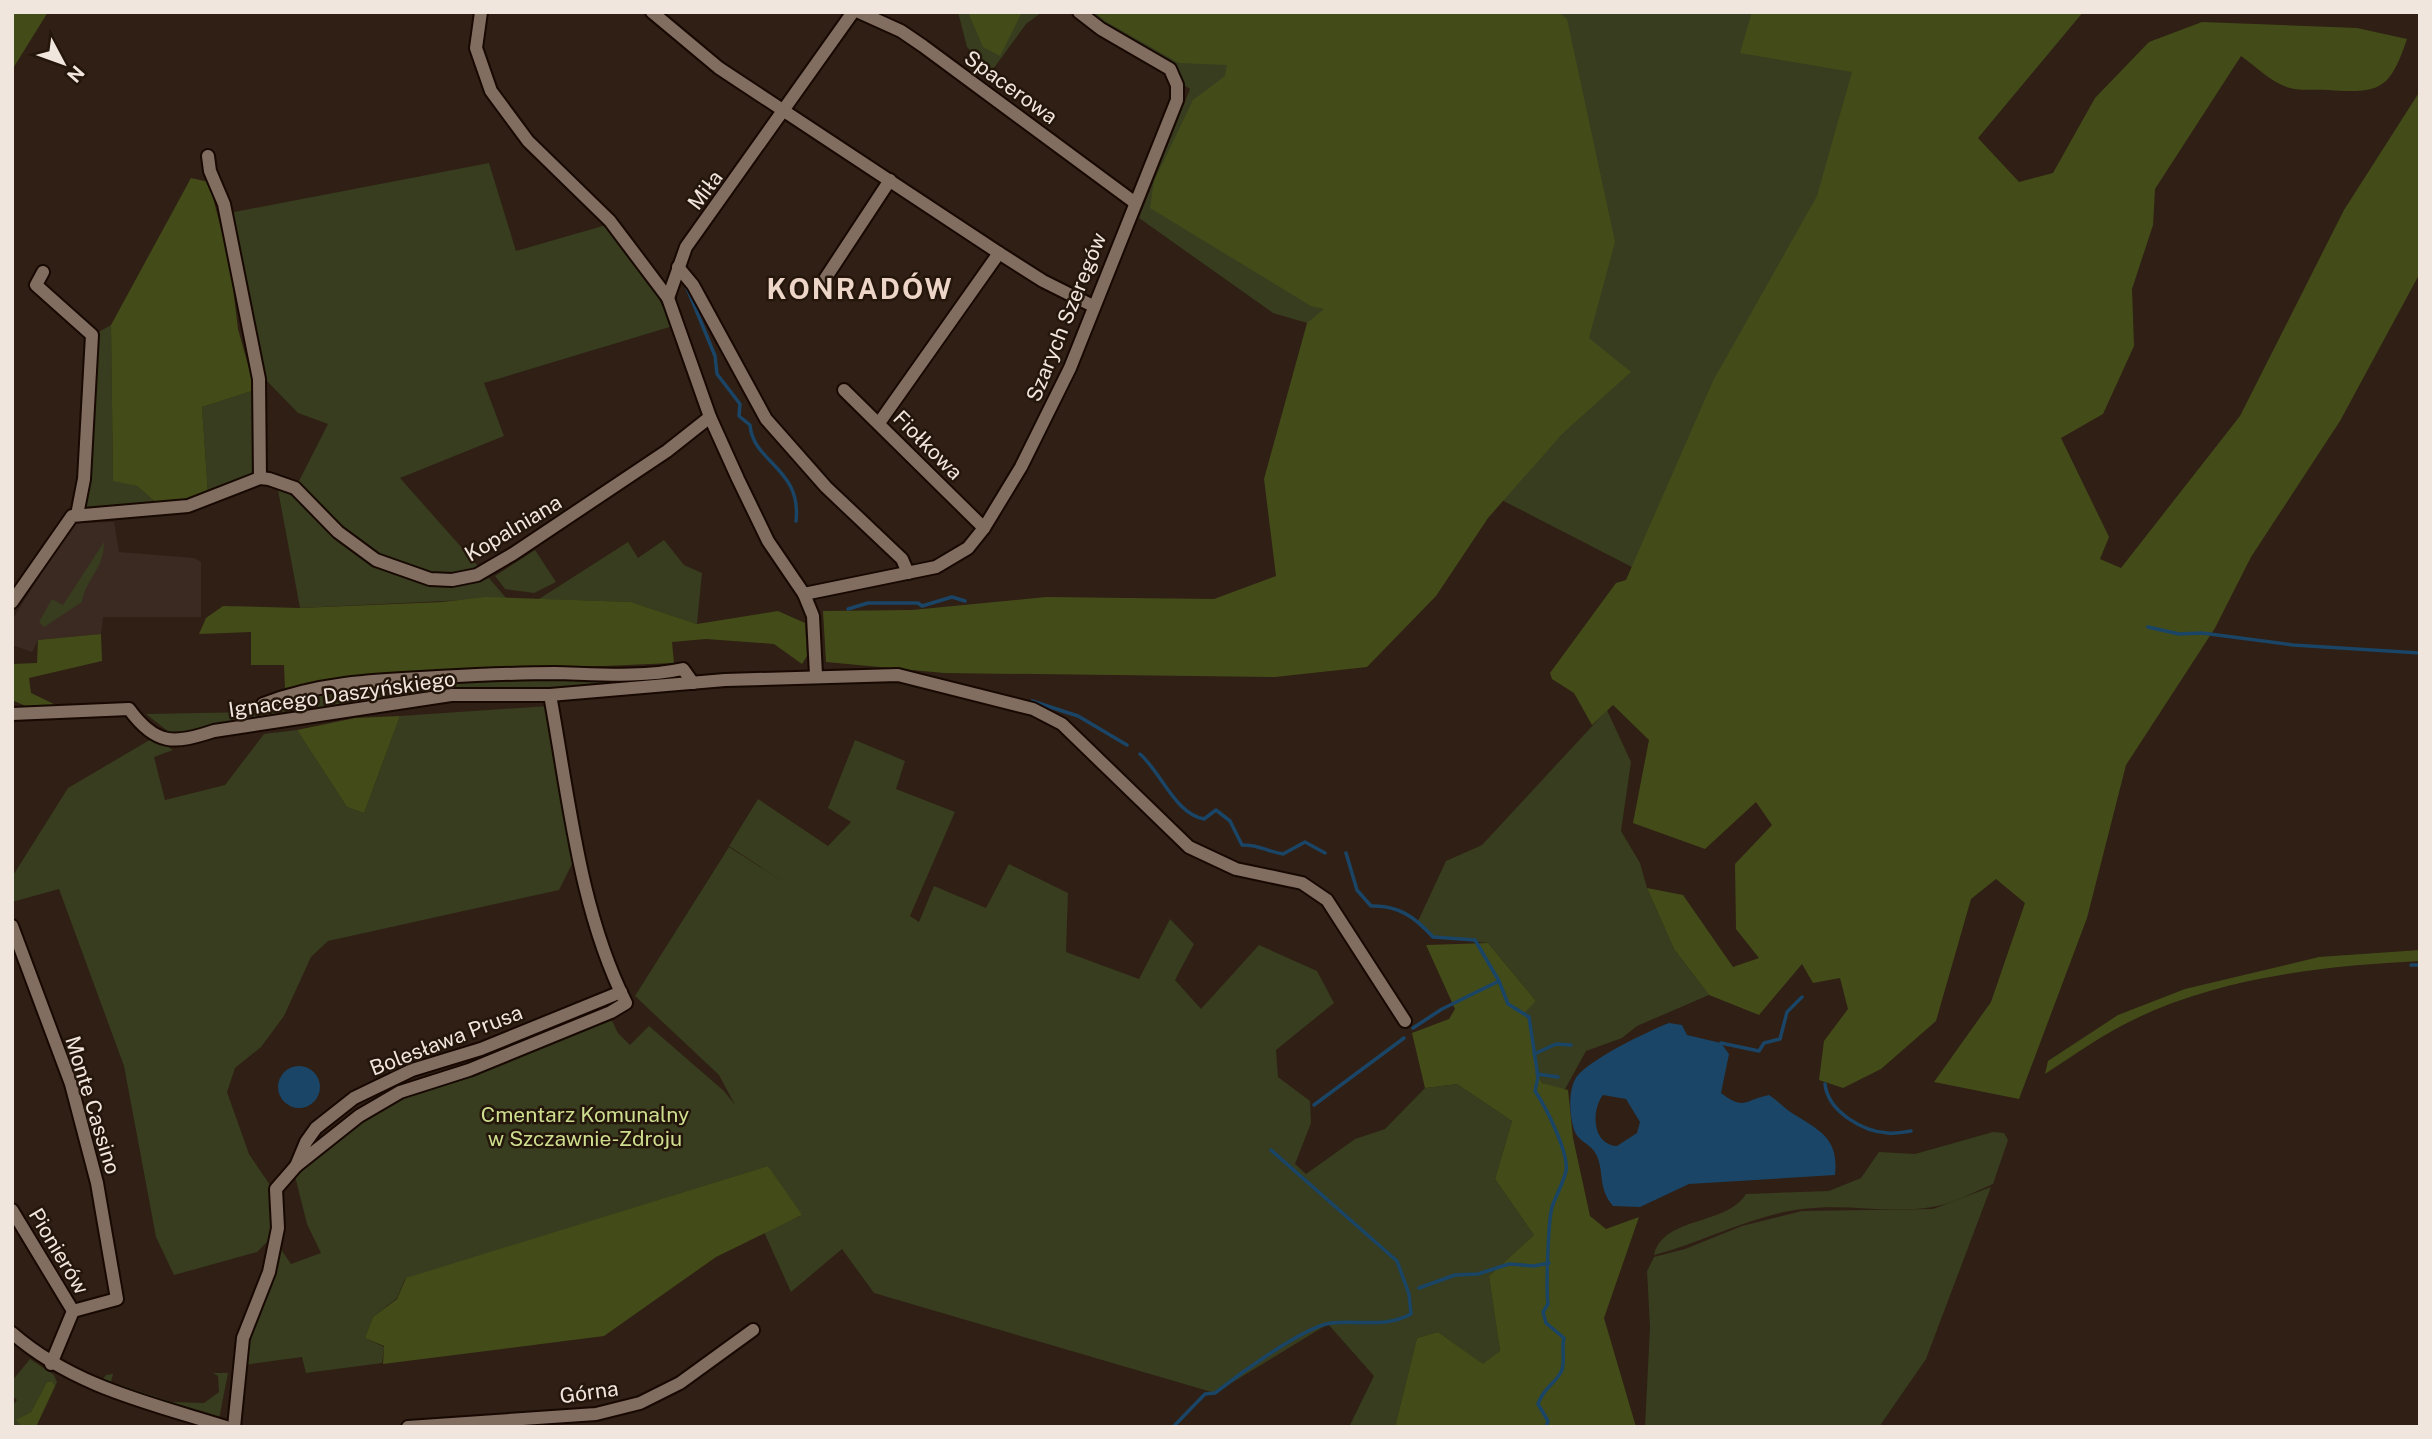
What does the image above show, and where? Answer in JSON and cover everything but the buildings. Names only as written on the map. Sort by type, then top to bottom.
[{"type":"street","points":[[481,12],[476,48],[491,91],[528,141],[610,221],[668,298],[710,417],[768,541],[804,594],[813,616],[816,675]]},
{"type":"street","points":[[652,12],[719,68],[999,253],[1093,306]]},
{"type":"street","name":"Miła","points":[[668,298],[687,247],[853,12]]},
{"type":"street","name":"Spacerowa","points":[[859,12],[901,31],[923,46],[1134,202]]},
{"type":"street","name":"Szarych Szeregów","points":[[804,594],[936,567],[968,548],[1006,495],[1061,387],[1177,100],[1177,85],[1170,69],[1101,29],[1079,12]]},
{"type":"street","points":[[12,602],[72,516],[188,506],[260,478],[259,379],[224,204],[210,171],[208,156]]},
{"type":"street","points":[[823,282],[890,180]]},
{"type":"street","points":[[879,423],[999,253]]},
{"type":"street","points":[[678,267],[693,285],[766,419],[826,487],[902,559],[908,573]]},
{"type":"street","points":[[43,272],[36,285],[92,335],[84,480],[77,515]]},
{"type":"street","name":"Fiołkowa","points":[[844,390],[984,528]]},
{"type":"street","name":"Kopalniana","points":[[260,478],[295,488],[346,539],[376,561],[430,579],[452,580],[477,575],[513,554],[667,452],[710,417]]},
{"type":"street","points":[[263,704],[291,693],[337,683],[402,679],[527,673],[626,674],[683,669],[693,683]]},
{"type":"street","name":"Ignacego Daszyńskiego","points":[[12,714],[129,709],[164,740],[181,741],[214,731],[384,703],[451,695],[550,695],[816,675],[898,675],[1033,709],[1062,724],[1189,847],[1236,869],[1302,883],[1326,901],[1405,1021]]},
{"type":"street","points":[[234,1427],[243,1338],[269,1272],[278,1228],[275,1189],[296,1166],[359,1116],[400,1092],[469,1070],[611,1012],[623,998],[593,914],[581,866],[550,695]]},
{"type":"street","name":"Monte Cassino","points":[[12,926],[71,1084],[97,1183],[117,1299],[73,1311]]},
{"type":"street","name":"Pionierów","points":[[12,1210],[73,1311]]},
{"type":"street","points":[[51,1364],[73,1311]]},
{"type":"street","name":"Górna","points":[[408,1427],[596,1414],[640,1403],[680,1383],[753,1330]]},
{"type":"street","points":[[12,1333],[51,1364],[73,1376],[226,1427]]},
{"type":"shaded area","points":[[114,522],[119,552],[194,558],[201,562],[201,617],[103,617],[101,634],[38,640],[32,652],[12,645],[12,620],[73,523]]},
{"type":"green space","points":[[12,12],[48,12],[12,70]]},
{"type":"green space","points":[[958,12],[1042,12],[1026,24],[991,72],[967,47]]},
{"type":"green space","points":[[968,12],[1022,12],[1000,56],[983,47]]},
{"type":"green space","points":[[1076,12],[2083,12],[1977,139],[1661,582],[1490,494],[1412,431],[1426,358],[1273,313],[1139,218],[1190,89]]},
{"type":"green space","points":[[1095,12],[1558,12],[1567,19],[1615,242],[1589,338],[1631,372],[1562,434],[1488,518],[1436,596],[1367,667],[1275,677],[944,673],[826,662],[823,611],[912,610],[1046,597],[1214,599],[1276,576],[1264,479],[1307,323],[1324,309],[1311,306],[1150,208],[1154,181],[1193,100],[1225,76],[1227,65],[1179,63],[1105,21]]},
{"type":"green space","points":[[1752,12],[2083,12],[1978,138],[2019,182],[2053,173],[2095,98],[2149,42],[2202,22],[2357,28],[2407,39],[2389,78],[2381,85],[2360,91],[2304,90],[2283,86],[2241,56],[2155,189],[2153,225],[2132,289],[2134,346],[2103,414],[2061,438],[2109,537],[2100,559],[2121,568],[2240,416],[2344,210],[2420,91],[2420,273],[2340,421],[2251,557],[2215,628],[2126,765],[2087,918],[2019,1099],[1934,1082],[1991,1002],[2025,903],[1996,879],[1971,899],[1936,1021],[1881,1069],[1843,1088],[1819,1080],[1824,1041],[1848,1009],[1840,978],[1813,983],[1802,964],[1759,1015],[1709,995],[1674,949],[1647,888],[1683,895],[1733,967],[1759,958],[1736,929],[1735,864],[1772,825],[1756,802],[1705,849],[1633,823],[1649,740],[1613,705],[1592,725],[1574,693],[1552,679],[1550,673],[1616,583],[1626,580],[1713,381],[1817,196],[1852,72],[1740,53]]},
{"type":"green space","points":[[489,163],[516,251],[606,225],[643,269],[673,326],[484,383],[504,436],[400,478],[478,566],[463,572],[430,573],[396,563],[365,547],[298,483],[328,424],[298,413],[265,379],[229,213]]},
{"type":"green space","points":[[191,178],[209,182],[230,264],[238,329],[255,390],[202,407],[208,494],[160,506],[137,486],[113,481],[111,325]]},
{"type":"green space","points":[[111,325],[113,480],[137,486],[160,506],[85,507],[95,334]]},
{"type":"green space","points":[[255,390],[252,474],[208,494],[202,407]]},
{"type":"green space","points":[[278,490],[301,502],[349,547],[385,570],[405,578],[445,584],[489,578],[506,598],[300,608]]},
{"type":"green space","points":[[664,540],[684,565],[702,573],[697,624],[631,602],[539,599],[628,542],[638,558]]},
{"type":"green space","points":[[104,542],[101,560],[82,602],[44,627],[39,622],[52,599],[63,605]]},
{"type":"green space","points":[[535,550],[556,582],[534,593],[505,589],[495,576]]},
{"type":"green space","points":[[486,597],[631,602],[697,624],[778,611],[805,623],[807,656],[802,664],[774,644],[706,639],[672,642],[674,663],[362,676],[285,688],[284,665],[251,665],[251,632],[199,634],[206,618],[223,606],[300,608],[442,602]]},
{"type":"green space","points":[[101,634],[102,661],[29,678],[31,693],[60,707],[28,707],[12,700],[12,664],[37,663],[38,640]]},
{"type":"green space","points":[[652,676],[672,678],[510,691],[412,692],[324,708],[291,710],[174,736],[146,714],[252,712],[307,693],[410,682]]},
{"type":"green space","points":[[549,706],[576,856],[559,890],[328,941],[311,957],[284,1016],[261,1047],[235,1068],[227,1092],[249,1154],[270,1185],[273,1225],[268,1241],[257,1252],[174,1275],[156,1237],[124,1066],[59,889],[12,902],[12,877],[68,788],[153,738],[173,750],[154,757],[165,800],[225,785],[264,734],[297,730],[347,807],[364,813],[400,716]]},
{"type":"green space","points":[[1607,710],[1631,762],[1621,831],[1640,863],[1647,888],[1674,949],[1709,995],[1637,1026],[1622,1038],[1586,1051],[1564,1091],[1542,1083],[1539,1074],[1523,1013],[1536,1001],[1488,943],[1433,937],[1418,921],[1446,861],[1482,845]]},
{"type":"green space","points":[[400,716],[364,813],[347,807],[297,730],[355,718]]},
{"type":"green space","name":"Cmentarz Komunalny w Szczawnie-Zdroju","points":[[855,740],[905,761],[896,789],[955,812],[910,916],[919,922],[934,886],[986,908],[1009,864],[1068,893],[1066,952],[1139,979],[1170,919],[1194,944],[1175,980],[1201,1009],[1259,945],[1317,971],[1334,1003],[1276,1050],[1278,1077],[1310,1101],[1311,1123],[1295,1164],[1306,1174],[1355,1139],[1385,1129],[1425,1088],[1457,1084],[1512,1121],[1495,1179],[1534,1235],[1489,1276],[1500,1351],[1484,1365],[1438,1332],[1417,1338],[1395,1427],[1349,1427],[1374,1376],[1328,1324],[1215,1393],[874,1293],[842,1249],[791,1292],[764,1232],[801,1216],[768,1166],[405,1279],[397,1298],[373,1317],[365,1338],[384,1347],[382,1363],[306,1373],[302,1357],[244,1365],[246,1344],[280,1248],[291,1264],[321,1253],[307,1224],[295,1176],[363,1119],[385,1106],[610,1017],[618,1033],[630,1045],[649,1026],[724,1091],[735,1105],[719,1075],[635,996],[729,847],[790,886],[729,846],[758,799],[828,846],[851,822],[828,808]]},
{"type":"green space","points":[[1488,943],[1536,1001],[1524,1013],[1539,1075],[1542,1083],[1568,1090],[1573,1138],[1590,1216],[1606,1229],[1639,1217],[1604,1318],[1636,1427],[1395,1427],[1417,1338],[1438,1332],[1483,1364],[1500,1351],[1489,1276],[1534,1235],[1495,1179],[1512,1121],[1457,1084],[1425,1088],[1412,1033],[1449,1019],[1455,1009],[1426,945]]},
{"type":"green space","points":[[2420,950],[2420,961],[2344,966],[2267,977],[2193,996],[2123,1025],[2045,1074],[2048,1061],[2118,1015],[2185,989],[2319,957]]},
{"type":"green space","points":[[1993,1132],[2004,1133],[2008,1140],[1993,1184],[1956,1201],[1916,1209],[1819,1207],[1784,1212],[1654,1255],[1660,1242],[1669,1234],[1724,1212],[1746,1194],[1829,1191],[1861,1178],[1879,1152],[1915,1154]]},
{"type":"green space","points":[[768,1166],[802,1215],[716,1257],[604,1336],[383,1364],[384,1346],[365,1338],[373,1317],[397,1299],[406,1278]]},
{"type":"green space","points":[[1991,1187],[1926,1359],[1879,1427],[1645,1427],[1650,1327],[1647,1271],[1654,1257],[1685,1249],[1742,1226],[1802,1211],[1933,1209]]},
{"type":"green space","points":[[30,1359],[54,1375],[57,1382],[40,1422],[55,1386],[52,1381],[47,1382],[31,1412],[17,1420],[23,1427],[12,1427],[12,1406],[17,1400],[12,1396],[12,1381]]},
{"type":"green space","points":[[213,1373],[228,1373],[219,1419],[105,1383],[103,1379],[106,1375],[113,1374],[111,1382],[172,1402],[204,1403],[219,1392],[218,1376]]},
{"type":"green space","points":[[52,1381],[55,1386],[36,1427],[23,1427],[16,1420],[31,1412],[47,1382]]},
{"type":"water","points":[[1669,1023],[1682,1025],[1687,1035],[1721,1043],[1729,1054],[1721,1093],[1740,1103],[1769,1095],[1826,1137],[1834,1153],[1835,1175],[1689,1184],[1640,1207],[1613,1206],[1603,1185],[1598,1158],[1575,1132],[1570,1110],[1572,1086],[1579,1074],[1597,1060]],"holes":[[[1603,1095],[1626,1099],[1640,1122],[1637,1133],[1617,1146],[1609,1144],[1603,1140],[1596,1126],[1599,1101]]]},
{"type":"water","points":[[299,1066],[314,1072],[320,1087],[314,1102],[299,1108],[284,1102],[278,1087],[284,1072]]},
{"type":"waterway","points":[[685,283],[715,356],[717,374],[740,404],[739,416],[750,425],[759,449],[785,477],[792,489],[796,503],[796,521]]},
{"type":"waterway","points":[[848,609],[868,603],[918,603],[922,606],[952,597],[965,601]]},
{"type":"waterway","points":[[2148,627],[2179,634],[2202,633],[2293,645],[2420,653]]},
{"type":"waterway","points":[[1032,701],[1078,716],[1127,745]]},
{"type":"waterway","points":[[1140,754],[1185,809],[1204,819],[1216,810],[1230,821],[1242,845],[1283,854],[1305,842],[1325,853]]},
{"type":"waterway","points":[[1346,853],[1357,890],[1371,906],[1398,910],[1420,924],[1433,937],[1475,940],[1499,981],[1508,1004],[1529,1017],[1538,1077],[1535,1091],[1556,1130],[1566,1163],[1565,1176],[1552,1207],[1548,1304],[1543,1312],[1546,1323],[1564,1338],[1563,1364],[1561,1372],[1538,1404],[1548,1421],[1546,1427]]},
{"type":"waterway","points":[[2411,965],[2420,965]]},
{"type":"waterway","points":[[1413,1028],[1442,1009],[1499,981]]},
{"type":"waterway","points":[[1721,1043],[1759,1051],[1764,1043],[1780,1039],[1787,1012],[1802,997]]},
{"type":"waterway","points":[[1314,1105],[1404,1038]]},
{"type":"waterway","points":[[1534,1054],[1556,1044],[1571,1045]]},
{"type":"waterway","points":[[1537,1074],[1558,1077]]},
{"type":"waterway","points":[[1825,1084],[1840,1112],[1858,1124],[1879,1132],[1911,1131]]},
{"type":"waterway","points":[[1173,1427],[1205,1394],[1215,1393],[1304,1333],[1331,1323],[1392,1321],[1411,1314],[1409,1294],[1397,1261],[1271,1150]]},
{"type":"waterway","points":[[1419,1288],[1455,1275],[1478,1274],[1509,1264],[1534,1266],[1549,1263]]},
{"type":"district","name":"KONRADÓW","points":[[860,288]]}]
